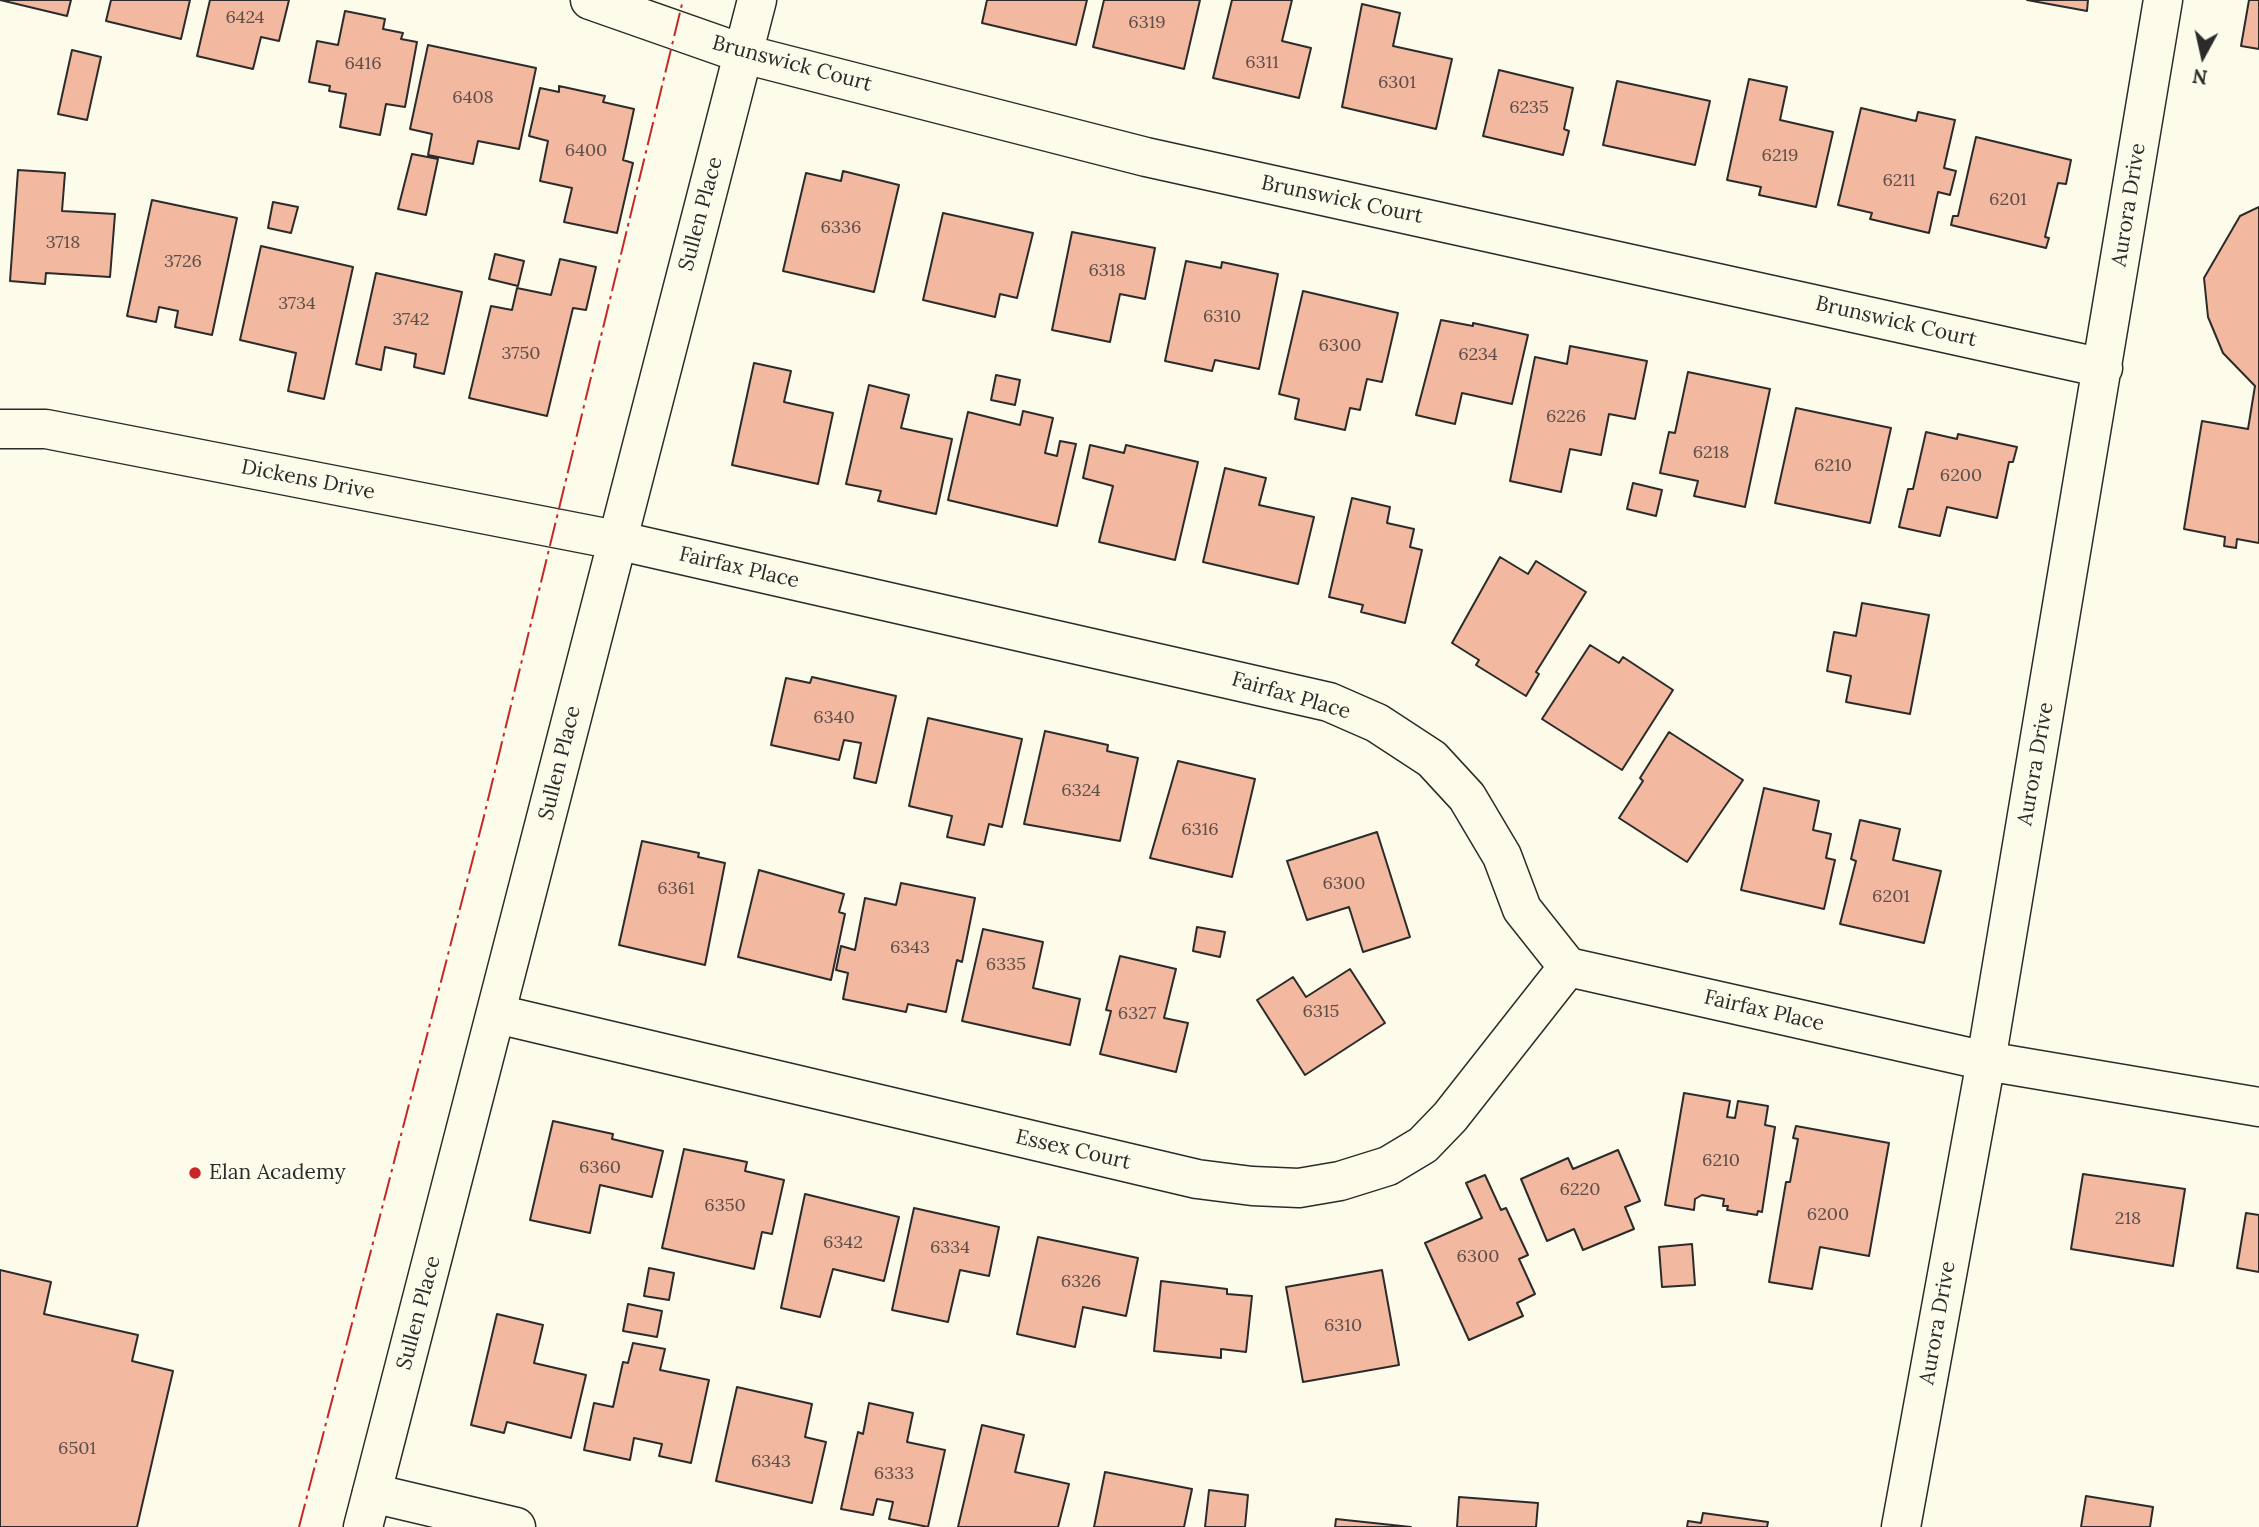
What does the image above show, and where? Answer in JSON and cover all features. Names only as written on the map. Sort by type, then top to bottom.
[{"type":"street","name":"Brunswick Court","points":[[590,0],[744,54],[1146,157],[2103,368]]},
{"type":"street","name":"Sullen Place","points":[[368,1510],[757,0]]},
{"type":"street","name":"Aurora Drive","points":[[1901,1527],[1986,1061],[2163,0]]},
{"type":"street","name":"Dickens Drive","points":[[0,429],[46,429],[616,540]]},
{"type":"street","name":"Fairfax Place","points":[[616,540],[1264,686],[1329,702],[1377,723],[1432,759],[1467,797],[1502,856],[1521,909],[1568,967],[1986,1061],[2259,1107]]},
{"type":"street","name":"Essex Court","points":[[497,1014],[1197,1179],[1252,1186],[1299,1188],[1340,1181],[1388,1167],[1423,1145],[1492,1067],[1568,967]]},
{"type":"street","points":[[368,1510],[516,1527]]},
{"type":"building","points":[[0,0],[71,0],[67,16]]},
{"type":"building","points":[[111,0],[190,0],[181,39],[106,21]]},
{"type":"building","points":[[210,0],[289,0],[279,41],[261,37],[253,69],[197,56]]},
{"type":"building","points":[[987,0],[1087,0],[1076,45],[982,23]]},
{"type":"building","points":[[1104,0],[1200,0],[1184,69],[1093,47]]},
{"type":"building","points":[[1232,0],[1292,0],[1282,41],[1311,48],[1299,98],[1213,78]]},
{"type":"building","points":[[2027,0],[2088,0],[2087,11]]},
{"type":"building","points":[[2249,0],[2259,0],[2259,49],[2241,46]]},
{"type":"building","points":[[1362,4],[1400,13],[1393,46],[1452,59],[1436,129],[1342,107]]},
{"type":"building","points":[[345,11],[385,19],[383,29],[403,33],[401,39],[417,42],[405,107],[386,104],[380,135],[340,127],[346,94],[329,91],[330,86],[309,82],[317,41],[338,45]]},
{"type":"building","points":[[428,45],[536,68],[519,149],[478,141],[473,164],[428,155],[432,134],[410,129]]},
{"type":"building","points":[[72,50],[101,57],[87,120],[58,114]]},
{"type":"building","points":[[1499,70],[1573,88],[1564,129],[1569,131],[1563,155],[1483,136]]},
{"type":"building","points":[[1749,79],[1787,87],[1780,120],[1833,132],[1816,207],[1759,195],[1761,187],[1727,180]]},
{"type":"building","points":[[1617,81],[1710,101],[1695,165],[1603,145]]},
{"type":"building","points":[[559,86],[605,96],[603,102],[634,109],[623,160],[633,163],[617,233],[564,222],[572,188],[540,181],[548,141],[529,136],[540,88],[559,92]]},
{"type":"building","points":[[1861,108],[1916,121],[1918,112],[1955,120],[1944,168],[1956,171],[1950,195],[1938,192],[1929,233],[1870,219],[1872,213],[1838,205]]},
{"type":"building","points":[[1976,137],[2071,160],[2066,184],[2058,183],[2045,237],[2049,238],[2046,248],[1951,225],[1953,216],[1958,216]]},
{"type":"building","points":[[412,154],[438,159],[426,215],[398,209]]},
{"type":"building","points":[[18,170],[65,173],[62,211],[115,214],[110,277],[46,273],[45,284],[10,281]]},
{"type":"building","points":[[843,171],[899,185],[874,292],[783,271],[806,173],[841,181]]},
{"type":"building","points":[[152,200],[237,218],[212,335],[175,327],[178,311],[159,307],[156,322],[127,316]]},
{"type":"building","points":[[273,202],[298,207],[291,233],[268,228]]},
{"type":"building","points":[[2259,207],[2259,543],[2237,539],[2236,548],[2224,546],[2225,537],[2184,529],[2202,421],[2248,429],[2255,386],[2223,353],[2208,317],[2204,278],[2240,216]]},
{"type":"building","points":[[943,213],[1033,233],[1017,298],[1000,294],[995,317],[923,300]]},
{"type":"building","points":[[1072,232],[1155,248],[1145,299],[1120,294],[1110,342],[1052,330]]},
{"type":"building","points":[[261,246],[353,267],[324,399],[288,391],[296,353],[240,340]]},
{"type":"building","points":[[495,254],[524,261],[518,286],[489,279]]},
{"type":"building","points":[[560,259],[596,267],[586,310],[573,308],[547,416],[469,398],[491,306],[512,310],[517,288],[551,295]]},
{"type":"building","points":[[1186,261],[1221,268],[1222,262],[1278,274],[1259,369],[1215,360],[1212,371],[1165,361]]},
{"type":"building","points":[[376,273],[462,292],[444,374],[414,367],[416,354],[385,347],[381,370],[356,364]]},
{"type":"building","points":[[1303,291],[1398,313],[1382,382],[1367,379],[1360,410],[1350,408],[1345,430],[1295,419],[1299,399],[1279,394]]},
{"type":"building","points":[[1441,320],[1473,326],[1473,323],[1528,335],[1512,404],[1462,393],[1455,424],[1416,415]]},
{"type":"building","points":[[1570,346],[1647,361],[1635,419],[1609,414],[1601,455],[1570,449],[1561,492],[1510,481],[1535,357],[1567,364]]},
{"type":"building","points":[[754,363],[791,371],[784,402],[833,413],[818,484],[732,465]]},
{"type":"building","points":[[1688,372],[1770,389],[1745,507],[1694,496],[1698,481],[1660,473],[1669,432],[1675,433]]},
{"type":"building","points":[[996,375],[1020,380],[1015,405],[991,400]]},
{"type":"building","points":[[869,385],[909,395],[901,428],[952,439],[936,514],[878,501],[881,491],[846,484]]},
{"type":"building","points":[[1796,408],[1891,428],[1870,523],[1775,503]]},
{"type":"building","points":[[1023,411],[1053,418],[1045,453],[1057,456],[1060,441],[1076,444],[1057,526],[948,500],[968,412],[1020,425]]},
{"type":"building","points":[[1926,432],[1957,439],[1958,434],[2017,447],[2013,462],[2009,462],[1997,518],[1947,507],[1940,536],[1899,527],[1908,489],[1913,489]]},
{"type":"building","points":[[1090,445],[1124,453],[1126,445],[1198,462],[1175,560],[1099,542],[1113,486],[1083,478]]},
{"type":"building","points":[[1225,468],[1266,478],[1259,505],[1314,517],[1298,584],[1203,562]]},
{"type":"building","points":[[1633,483],[1662,490],[1656,516],[1627,509]]},
{"type":"building","points":[[1352,498],[1390,507],[1387,523],[1414,529],[1410,547],[1422,550],[1405,623],[1361,612],[1363,605],[1329,597]]},
{"type":"building","points":[[1500,557],[1528,574],[1536,561],[1586,592],[1536,672],[1539,674],[1526,696],[1476,665],[1479,660],[1452,643]]},
{"type":"building","points":[[1862,603],[1929,615],[1910,714],[1846,702],[1851,676],[1827,671],[1834,632],[1856,636]]},
{"type":"building","points":[[1590,645],[1619,663],[1623,657],[1673,690],[1622,770],[1542,719]]},
{"type":"building","points":[[812,677],[896,696],[876,783],[854,778],[861,743],[844,740],[839,760],[771,745],[786,678],[810,683]]},
{"type":"building","points":[[928,718],[1022,739],[1002,827],[989,824],[984,845],[947,837],[952,816],[909,806]]},
{"type":"building","points":[[1045,731],[1108,745],[1107,751],[1138,758],[1120,841],[1024,824]]},
{"type":"building","points":[[1669,732],[1743,780],[1687,862],[1619,818],[1643,781],[1640,778]]},
{"type":"building","points":[[1178,761],[1255,779],[1232,877],[1150,858]]},
{"type":"building","points":[[1764,788],[1819,801],[1813,830],[1831,834],[1826,858],[1835,860],[1824,909],[1741,890]]},
{"type":"building","points":[[1860,820],[1900,829],[1893,860],[1941,871],[1924,943],[1840,924],[1856,861],[1851,859]]},
{"type":"building","points":[[1377,832],[1410,937],[1363,952],[1349,907],[1307,920],[1287,861]]},
{"type":"building","points":[[642,841],[699,853],[698,857],[725,863],[705,965],[619,945]]},
{"type":"building","points":[[759,870],[844,894],[839,912],[845,914],[831,980],[738,957]]},
{"type":"building","points":[[901,883],[975,898],[962,962],[957,960],[946,1012],[908,1004],[906,1012],[843,999],[848,973],[836,970],[841,946],[855,950],[865,898],[896,905]]},
{"type":"building","points":[[1197,927],[1225,932],[1220,957],[1193,951]]},
{"type":"building","points":[[983,929],[1043,942],[1033,988],[1080,999],[1070,1045],[962,1021]]},
{"type":"building","points":[[1120,956],[1176,969],[1164,1018],[1188,1023],[1176,1072],[1100,1054],[1111,1011],[1106,1010]]},
{"type":"building","points":[[1350,969],[1385,1023],[1305,1075],[1257,1000],[1293,977],[1306,997]]},
{"type":"building","points":[[1684,1093],[1730,1101],[1727,1117],[1735,1118],[1738,1101],[1768,1106],[1765,1125],[1775,1127],[1762,1212],[1758,1211],[1757,1215],[1727,1210],[1728,1206],[1723,1206],[1724,1199],[1702,1195],[1695,1199],[1694,1210],[1665,1205]]},
{"type":"building","points":[[553,1121],[613,1134],[612,1139],[663,1151],[652,1197],[600,1185],[590,1233],[530,1220]]},
{"type":"building","points":[[1796,1126],[1889,1143],[1869,1256],[1820,1247],[1812,1289],[1769,1282],[1786,1182],[1790,1182],[1798,1139],[1793,1138]]},
{"type":"building","points":[[684,1149],[747,1162],[745,1171],[784,1180],[772,1234],[762,1232],[754,1269],[662,1248]]},
{"type":"building","points":[[1618,1150],[1640,1201],[1625,1207],[1634,1229],[1583,1250],[1574,1229],[1547,1241],[1521,1179],[1568,1158],[1573,1169]]},
{"type":"building","points":[[2083,1174],[2185,1189],[2173,1266],[2071,1249]]},
{"type":"building","points":[[1485,1175],[1501,1210],[1506,1208],[1528,1255],[1519,1259],[1535,1294],[1517,1303],[1523,1316],[1469,1340],[1425,1243],[1482,1218],[1466,1183]]},
{"type":"building","points":[[805,1194],[899,1217],[884,1281],[833,1269],[820,1317],[781,1308]]},
{"type":"building","points":[[914,1208],[999,1227],[989,1276],[960,1270],[948,1322],[892,1310]]},
{"type":"building","points":[[2246,1213],[2259,1215],[2259,1272],[2237,1268]]},
{"type":"building","points":[[1038,1237],[1138,1258],[1126,1316],[1083,1307],[1075,1347],[1017,1334]]},
{"type":"building","points":[[1692,1244],[1695,1285],[1662,1287],[1659,1247]]},
{"type":"building","points":[[649,1268],[674,1273],[669,1300],[644,1296]]},
{"type":"building","points":[[0,1270],[51,1282],[44,1314],[138,1335],[132,1361],[173,1371],[137,1527],[0,1527]]},
{"type":"building","points":[[1382,1270],[1399,1365],[1303,1382],[1286,1287]]},
{"type":"building","points":[[1161,1281],[1227,1289],[1227,1294],[1252,1296],[1246,1352],[1221,1349],[1221,1358],[1154,1351]]},
{"type":"building","points":[[628,1304],[662,1311],[657,1337],[623,1331]]},
{"type":"building","points":[[497,1314],[543,1325],[534,1363],[586,1375],[571,1438],[507,1422],[504,1433],[471,1425]]},
{"type":"building","points":[[633,1343],[665,1349],[660,1370],[709,1380],[691,1463],[659,1456],[662,1444],[634,1438],[630,1460],[584,1450],[594,1403],[613,1407],[623,1362],[628,1363]]},
{"type":"building","points":[[737,1387],[812,1404],[805,1437],[826,1442],[812,1503],[716,1481]]},
{"type":"building","points":[[869,1403],[913,1413],[907,1442],[945,1450],[928,1527],[889,1519],[893,1502],[877,1499],[873,1515],[841,1509],[858,1432],[863,1434]]},
{"type":"building","points":[[982,1425],[1024,1435],[1015,1472],[1069,1484],[1058,1527],[958,1527]]},
{"type":"building","points":[[1105,1472],[1192,1489],[1184,1527],[1094,1527]]},
{"type":"building","points":[[1209,1490],[1248,1495],[1245,1527],[1205,1527]]},
{"type":"building","points":[[2086,1496],[2153,1507],[2150,1527],[2081,1527]]},
{"type":"building","points":[[1459,1497],[1538,1503],[1536,1527],[1457,1527]]},
{"type":"building","points":[[1703,1513],[1768,1522],[1767,1527],[1687,1527],[1688,1521],[1701,1523]]},
{"type":"building","points":[[1336,1519],[1411,1527],[1335,1527]]},
{"type":"power","points":[[299,1527],[483,820],[683,0]]},
{"type":"place","name":"Elan Academy","points":[[195,1173]]}]
